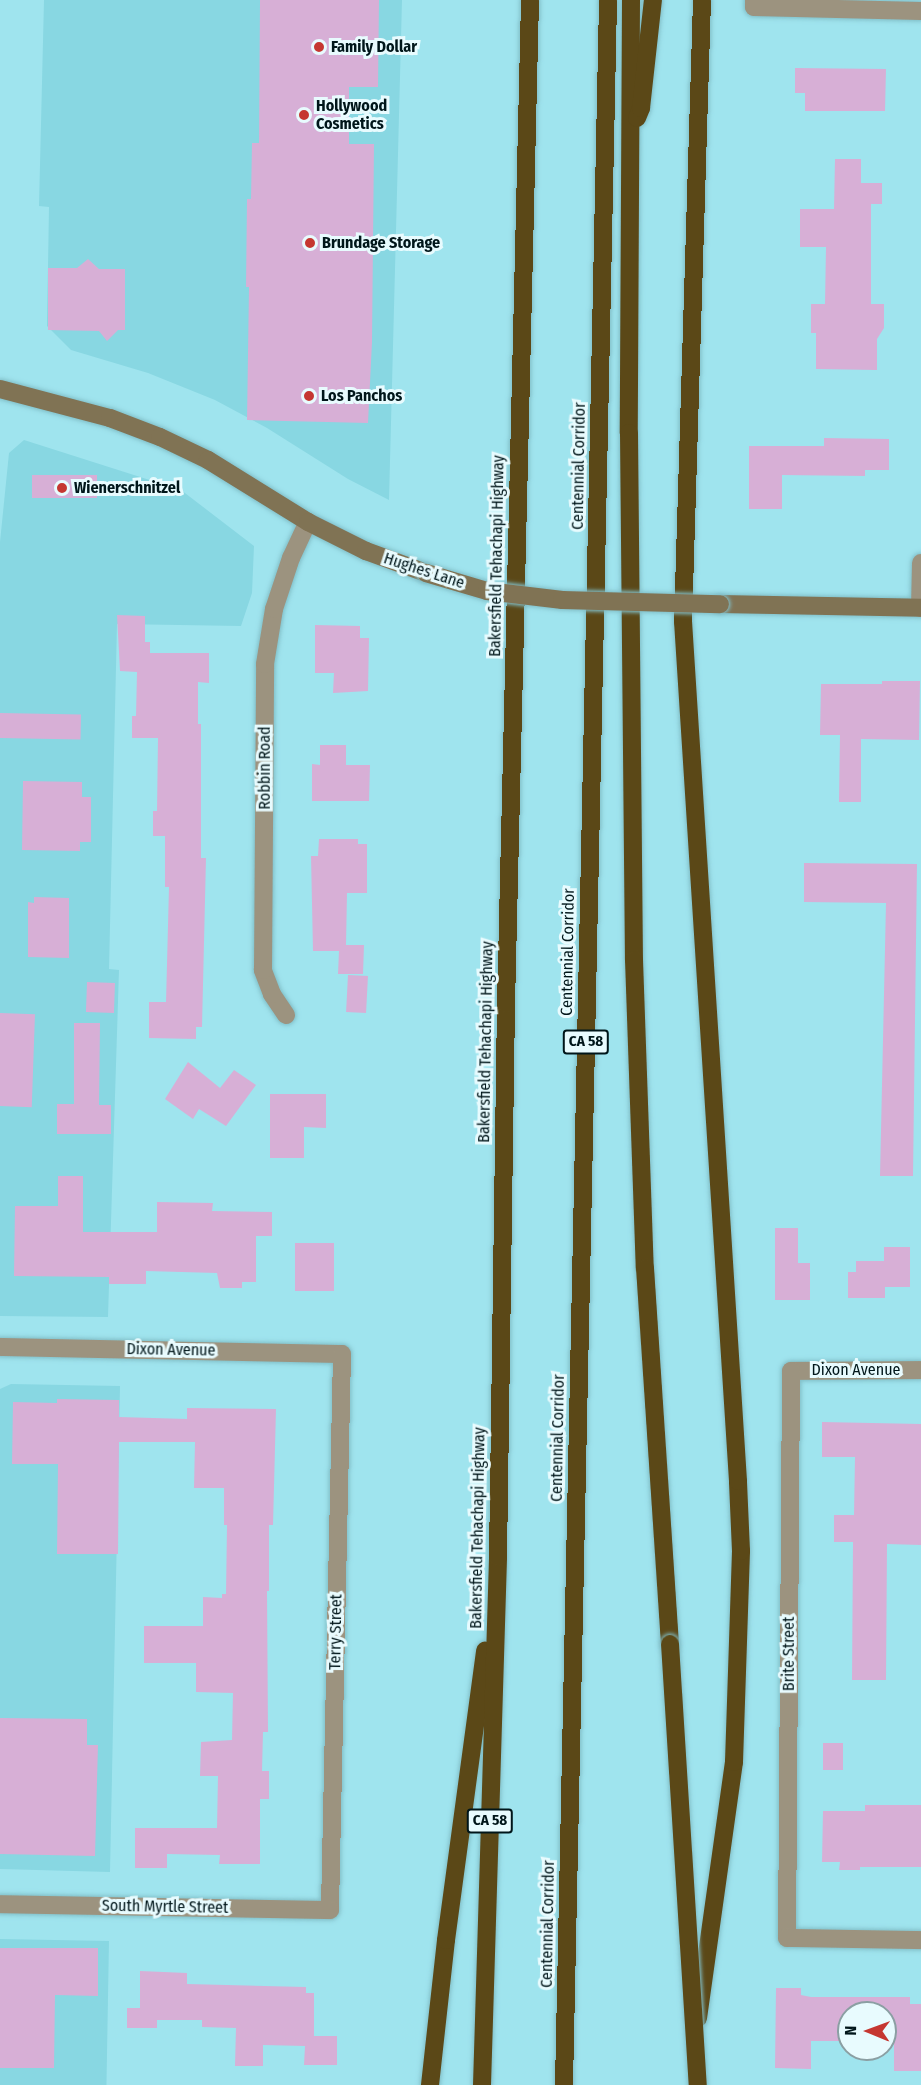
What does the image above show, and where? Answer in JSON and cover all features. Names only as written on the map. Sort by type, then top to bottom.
[{"type":"highway","name":"Bakersfield Tehachapi Highway","points":[[482,2085],[498,1557],[506,1004],[530,0]]},
{"type":"highway","name":"Centennial Corridor","points":[[564,2085],[608,0]]},
{"type":"highway","points":[[631,0],[629,433],[634,996],[645,1268],[698,2085]]},
{"type":"highway","points":[[630,133],[641,108],[653,0]]},
{"type":"highway","points":[[688,2085],[734,1762],[741,1551],[683,632],[702,0]]},
{"type":"highway","points":[[430,2085],[447,1929],[498,1557]]},
{"type":"street","points":[[754,0],[754,7],[921,11]]},
{"type":"street","name":"Hughes Lane","points":[[0,389],[110,418],[160,437],[208,460],[308,522],[366,551],[426,573],[487,591],[562,600],[920,608]]},
{"type":"street","name":"Robbin Road","points":[[286,1015],[272,994],[263,970],[265,664],[274,609],[291,558],[308,522]]},
{"type":"street","points":[[920,608],[921,563]]},
{"type":"street","name":"Dixon Avenue","points":[[0,1347],[342,1354]]},
{"type":"street","name":"Terry Street","points":[[330,1910],[342,1354]]},
{"type":"street","name":"Dixon Avenue","points":[[791,1371],[921,1370]]},
{"type":"street","name":"Brite Street","points":[[791,1371],[787,1938],[921,1940]]},
{"type":"street","name":"South Myrtle Street","points":[[0,1904],[330,1910]]},
{"type":"shaded area","points":[[44,0],[402,0],[389,500],[348,479],[267,428],[215,400],[148,373],[71,350],[47,326],[49,207],[39,206]]},
{"type":"shaded area","points":[[24,440],[181,490],[254,546],[252,593],[241,626],[117,624],[109,969],[119,970],[108,1317],[0,1316],[0,542],[9,453]]},
{"type":"shaded area","points":[[11,1384],[120,1386],[110,1872],[0,1869],[0,1389]]},
{"type":"shaded area","points":[[0,1939],[109,1941],[106,2085],[0,2085]]},
{"type":"building","points":[[260,0],[379,0],[378,87],[349,87],[349,144],[374,144],[372,342],[368,423],[247,420],[249,287],[246,287],[247,199],[251,199],[252,143],[259,143]]},
{"type":"building","points":[[795,68],[886,69],[885,111],[805,111],[805,93],[795,93]]},
{"type":"building","points":[[835,159],[861,159],[861,183],[882,183],[882,204],[871,204],[871,304],[884,304],[884,328],[877,339],[877,370],[816,369],[816,333],[811,333],[811,304],[825,304],[826,247],[800,247],[800,209],[834,209]]},
{"type":"building","points":[[88,259],[99,269],[125,269],[125,330],[118,330],[107,341],[99,331],[48,330],[48,268],[77,268]]},
{"type":"building","points":[[824,438],[889,439],[889,470],[865,470],[865,476],[782,475],[782,509],[749,509],[749,446],[824,446]]},
{"type":"building","name":"Wienerschnitzel","points":[[32,475],[97,475],[97,498],[32,498]]},
{"type":"building","points":[[117,615],[145,616],[145,642],[150,642],[150,653],[209,653],[209,683],[198,682],[198,724],[201,724],[201,858],[206,858],[202,1027],[196,1027],[196,1039],[149,1038],[149,1002],[166,1002],[169,887],[165,887],[165,836],[153,836],[153,811],[157,811],[158,738],[132,738],[132,716],[136,716],[137,672],[120,671]]},
{"type":"building","points":[[315,625],[360,626],[360,638],[369,638],[368,691],[333,693],[334,673],[315,673]]},
{"type":"building","points":[[882,681],[920,681],[919,740],[861,739],[861,802],[839,802],[840,735],[820,735],[821,684],[882,684]]},
{"type":"building","points":[[0,713],[81,714],[81,739],[0,738]]},
{"type":"building","points":[[320,745],[346,745],[346,765],[370,765],[369,801],[312,801],[312,764],[320,765]]},
{"type":"building","points":[[23,781],[82,782],[82,797],[91,797],[91,842],[80,842],[80,851],[22,850]]},
{"type":"building","points":[[319,839],[358,839],[358,844],[367,844],[367,893],[347,893],[346,945],[364,945],[363,974],[338,974],[339,951],[313,951],[311,856],[318,856]]},
{"type":"building","points":[[804,863],[917,864],[913,1176],[880,1176],[886,903],[804,902]]},
{"type":"building","points":[[34,897],[69,898],[69,958],[28,957],[28,902],[34,903]]},
{"type":"building","points":[[348,975],[368,976],[366,1013],[346,1012]]},
{"type":"building","points":[[87,982],[115,983],[114,1013],[86,1012]]},
{"type":"building","points":[[0,1013],[35,1014],[32,1107],[0,1106]]},
{"type":"building","points":[[74,1023],[100,1023],[99,1105],[111,1105],[111,1134],[57,1134],[57,1104],[74,1104]]},
{"type":"building","points":[[188,1062],[220,1088],[234,1070],[256,1085],[226,1126],[199,1109],[193,1119],[165,1099]]},
{"type":"building","points":[[270,1094],[326,1094],[326,1128],[304,1127],[304,1158],[270,1158]]},
{"type":"building","points":[[58,1176],[83,1176],[83,1232],[157,1232],[157,1202],[213,1203],[212,1211],[272,1212],[272,1236],[256,1236],[256,1282],[242,1282],[242,1288],[220,1288],[217,1273],[146,1271],[146,1284],[109,1284],[109,1277],[14,1276],[15,1206],[58,1206]]},
{"type":"building","points":[[775,1228],[798,1228],[798,1263],[810,1263],[810,1300],[775,1300]]},
{"type":"building","points":[[295,1243],[334,1243],[334,1291],[295,1291]]},
{"type":"building","points":[[884,1247],[910,1247],[910,1287],[885,1287],[885,1298],[848,1298],[848,1272],[856,1272],[856,1261],[884,1261]]},
{"type":"building","points":[[57,1399],[119,1400],[119,1417],[187,1419],[187,1408],[276,1409],[273,1525],[269,1525],[269,1591],[267,1591],[268,1732],[263,1732],[262,1771],[269,1771],[269,1799],[260,1799],[260,1864],[219,1864],[220,1855],[167,1854],[167,1868],[135,1868],[135,1828],[217,1828],[218,1776],[200,1776],[201,1742],[232,1740],[233,1693],[196,1692],[196,1663],[144,1663],[144,1626],[203,1626],[203,1597],[222,1598],[222,1594],[226,1594],[227,1525],[224,1525],[224,1488],[194,1488],[195,1442],[119,1442],[118,1554],[57,1554],[58,1464],[12,1464],[13,1402],[57,1403]]},
{"type":"building","points":[[822,1422],[921,1424],[921,1545],[887,1544],[886,1680],[852,1680],[853,1542],[834,1542],[834,1515],[854,1515],[855,1457],[822,1457]]},
{"type":"building","points":[[0,1718],[87,1719],[87,1745],[98,1745],[95,1856],[0,1854]]},
{"type":"building","points":[[823,1743],[843,1743],[843,1770],[823,1770]]},
{"type":"building","points":[[865,1805],[921,1805],[921,1867],[860,1867],[860,1870],[839,1870],[840,1862],[822,1862],[823,1811],[865,1811]]},
{"type":"building","points":[[0,1948],[98,1948],[98,1996],[55,1995],[54,2068],[0,2068]]},
{"type":"building","points":[[140,1971],[187,1973],[187,1984],[306,1987],[306,1993],[314,1993],[314,2036],[337,2036],[337,2065],[304,2065],[305,2046],[263,2045],[263,2066],[235,2066],[236,2028],[202,2027],[202,2020],[157,2020],[157,2028],[127,2028],[127,2008],[140,2008]]},
{"type":"building","points":[[776,1988],[801,1988],[801,1995],[811,1997],[910,1997],[910,2004],[921,2004],[921,2071],[894,2071],[894,2061],[897,2061],[897,2001],[837,2001],[837,2041],[811,2041],[811,2069],[775,2068]]},
{"type":"place","name":"Family Dollar","points":[[319,47]]},
{"type":"place","name":"Hollywood Cosmetics","points":[[304,115]]},
{"type":"place","name":"Brundage Storage","points":[[310,243]]},
{"type":"place","name":"Los Panchos","points":[[309,396]]},
{"type":"place","name":"Wienerschnitzel","points":[[62,488]]}]
